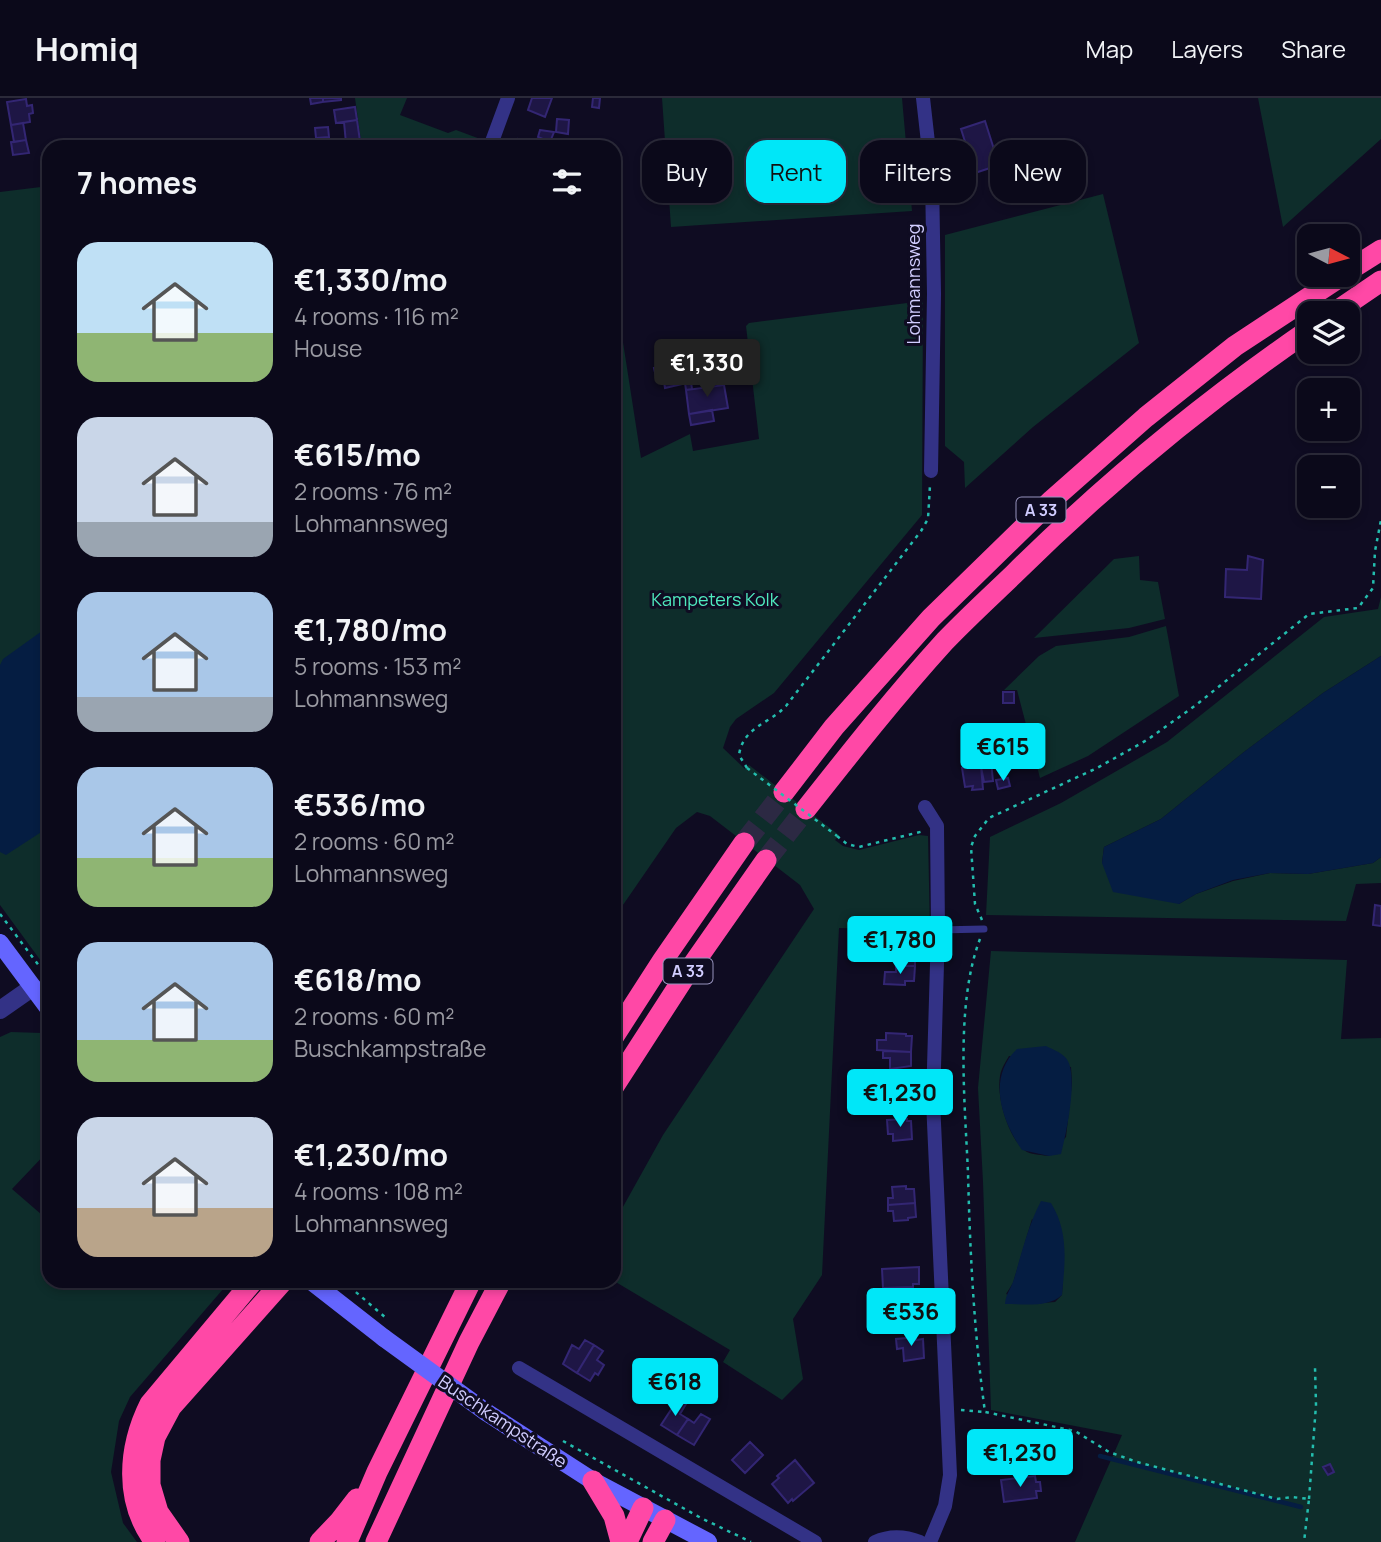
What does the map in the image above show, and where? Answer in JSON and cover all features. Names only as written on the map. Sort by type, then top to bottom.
[{"type":"highway","points":[[1360,263],[1381,250]]},
{"type":"highway","points":[[1352,301],[1381,281]]},
{"type":"highway","name":"A 33","points":[[784,792],[834,727],[930,618],[1052,500],[1146,417],[1235,346],[1325,287]]},
{"type":"highway","name":"A 33","points":[[806,809],[946,640],[1065,523],[1162,439],[1297,338]]},
{"type":"highway","name":"A 33","points":[[621,1025],[744,843]]},
{"type":"highway","name":"A 33","points":[[621,1075],[687,972],[766,859]]},
{"type":"highway","points":[[178,1542],[158,1512],[150,1485],[150,1460],[155,1437],[171,1406],[277,1288]]},
{"type":"highway","points":[[347,1542],[377,1472],[468,1288]]},
{"type":"highway","points":[[376,1542],[469,1342],[498,1288]]},
{"type":"highway","points":[[155,1542],[138,1511],[132,1483],[133,1455],[139,1426],[150,1404],[239,1290]]},
{"type":"highway","points":[[320,1542],[340,1521],[377,1472]]},
{"type":"highway","points":[[390,1542],[399,1521],[406,1473]]},
{"type":"highway","points":[[593,1481],[614,1516],[621,1542]]},
{"type":"highway","points":[[627,1542],[643,1508]]},
{"type":"highway","points":[[653,1542],[665,1520]]},
{"type":"main road","points":[[0,943],[42,980]]},
{"type":"main road","name":"Buschkampstraße","points":[[322,1288],[387,1330],[486,1412],[593,1481],[708,1542]]},
{"type":"street","points":[[493,140],[508,98]]},
{"type":"street","name":"Lohmannsweg","points":[[923,98],[932,178],[934,294],[931,471]]},
{"type":"street","points":[[925,807],[937,826],[938,930],[933,1101],[950,1475],[945,1506],[930,1542]]},
{"type":"street","points":[[0,1010],[42,982]]},
{"type":"street","points":[[519,1368],[815,1542]]},
{"type":"street","points":[[875,1542],[886,1537],[909,1538],[920,1542]]},
{"type":"lane","points":[[938,930],[984,929]]},
{"type":"path","points":[[931,471],[928,519],[921,531],[786,706],[774,719],[752,729],[746,736],[741,743],[739,755],[747,768],[847,844],[859,847],[937,826]]},
{"type":"path","points":[[985,1412],[973,1311],[965,1030],[972,961],[984,929],[975,904],[971,847],[975,836],[989,818],[1097,768],[1147,740],[1196,705],[1309,614],[1358,608],[1373,588],[1375,551],[1381,520]]},
{"type":"path","points":[[0,914],[42,979]]},
{"type":"path","points":[[349,1288],[387,1330]]},
{"type":"path","points":[[1304,1542],[1316,1405],[1315,1367]]},
{"type":"path","points":[[948,1410],[985,1412],[1075,1431],[1109,1452],[1137,1462],[1277,1499],[1309,1499]]},
{"type":"path","points":[[553,1435],[618,1473],[751,1542]]},
{"type":"green space","points":[[355,98],[407,98],[400,115],[448,133],[456,130],[483,140],[361,140]]},
{"type":"green space","points":[[662,98],[902,98],[906,140],[860,140],[860,203],[911,203],[912,211],[671,227],[669,203],[732,203],[732,140],[665,140]]},
{"type":"green space","points":[[1258,98],[1381,98],[1381,139],[1283,227]]},
{"type":"green space","points":[[42,187],[42,962],[0,905],[0,192]]},
{"type":"green space","points":[[1103,194],[1139,343],[1033,427],[965,488],[964,462],[945,446],[945,235],[1068,203],[1086,203],[1086,198]]},
{"type":"green space","name":"Kampeters Kolk","points":[[923,301],[922,515],[774,693],[736,719],[730,727],[723,748],[745,769],[749,765],[839,835],[835,840],[843,846],[859,850],[919,835],[928,836],[930,930],[839,928],[822,1275],[793,1319],[803,1379],[782,1400],[723,1362],[730,1350],[621,1285],[621,1210],[663,1135],[814,909],[800,885],[710,816],[697,812],[676,828],[621,908],[621,329],[641,458],[690,434],[693,451],[759,439],[746,326],[749,323]]},
{"type":"green space","points":[[1139,556],[1140,580],[1158,582],[1165,619],[1129,628],[1034,638],[1114,559]]},
{"type":"green space","points":[[1381,597],[1381,656],[1323,693],[1161,819],[1104,847],[1102,863],[1179,904],[1196,894],[1233,881],[1270,873],[1308,874],[1373,863],[1381,857],[1381,883],[1356,884],[1346,921],[986,915],[990,837],[1061,803],[1167,742],[1324,617],[1378,609]]},
{"type":"green space","points":[[1166,626],[1179,696],[1088,756],[1040,778],[1017,690],[1004,690],[1039,656],[1056,646],[1129,637]]},
{"type":"green space","points":[[991,951],[1347,960],[1341,1039],[1381,1038],[1381,1542],[1075,1542],[1122,1435],[991,1410],[978,1088]],"holes":[[[1009,1056],[1071,1067],[1072,1083],[1066,1137],[1049,1156],[1027,1152],[1009,1128],[999,1085],[1001,1071]],[[1032,1219],[1064,1249],[1062,1295],[1055,1302],[1030,1304],[1006,1294],[1013,1283]]]},
{"type":"green space","points":[[11,1032],[42,1033],[42,1157],[12,1189],[42,1215],[42,1288],[224,1288],[130,1397],[119,1421],[111,1472],[123,1523],[137,1542],[0,1542],[0,1037]]},
{"type":"water","points":[[42,631],[42,832],[6,855],[0,852],[0,665],[3,659]]},
{"type":"water","points":[[1381,656],[1381,857],[1373,863],[1308,874],[1270,873],[1233,880],[1196,894],[1179,904],[1113,892],[1102,863],[1104,847],[1161,819],[1323,693]]},
{"type":"water","points":[[1046,1046],[1065,1057],[1069,1064],[1072,1089],[1061,1154],[1049,1156],[1022,1150],[1008,1126],[1000,1099],[1002,1072],[1017,1049]]},
{"type":"water","points":[[1041,1201],[1051,1203],[1061,1225],[1065,1259],[1062,1295],[1043,1304],[1005,1304],[1029,1230]]},
{"type":"building","points":[[310,98],[323,98],[323,102],[311,104]]},
{"type":"building","points":[[323,98],[341,98],[341,100],[323,102]]},
{"type":"building","points":[[532,98],[552,98],[545,117],[528,110]]},
{"type":"building","points":[[593,98],[600,98],[599,108],[592,107]]},
{"type":"building","points":[[26,99],[27,106],[32,105],[30,122],[11,125],[7,102]]},
{"type":"building","points":[[355,107],[357,120],[336,123],[334,110]]},
{"type":"building","points":[[557,119],[569,120],[568,134],[556,132]]},
{"type":"building","points":[[357,120],[360,140],[346,140],[344,122]]},
{"type":"building","points":[[985,121],[991,140],[990,168],[976,173],[976,140],[964,140],[961,129]]},
{"type":"building","points":[[23,123],[26,140],[14,142],[11,125]]},
{"type":"building","points":[[328,127],[329,137],[316,138],[315,128]]},
{"type":"building","points":[[540,130],[554,132],[551,140],[538,137]]},
{"type":"building","points":[[26,140],[29,153],[13,155],[11,142]]},
{"type":"building","points":[[687,358],[691,382],[665,388],[663,376],[656,377],[654,368],[662,366],[661,360]]},
{"type":"building","points":[[691,382],[692,389],[686,390],[685,383]]},
{"type":"building","points":[[724,385],[728,408],[689,414],[686,390]]},
{"type":"building","points":[[712,410],[714,421],[691,425],[689,414]]},
{"type":"building","points":[[1248,556],[1263,560],[1261,599],[1225,597],[1226,569],[1247,570]]},
{"type":"building","points":[[1003,692],[1014,692],[1014,703],[1003,703]]},
{"type":"building","points":[[991,761],[993,781],[984,782],[980,762]]},
{"type":"building","points":[[981,766],[983,789],[972,790],[973,786],[965,787],[962,768]]},
{"type":"building","points":[[1008,778],[1010,786],[998,789],[996,780]]},
{"type":"building","points":[[1375,905],[1381,906],[1381,926],[1373,925]]},
{"type":"building","points":[[893,947],[915,951],[915,966],[896,966],[897,959],[892,959]]},
{"type":"building","points":[[896,966],[915,966],[914,981],[905,981],[905,985],[884,984],[885,972],[896,972]]},
{"type":"building","points":[[886,1033],[912,1036],[911,1052],[877,1050],[877,1040],[886,1040]]},
{"type":"building","points":[[883,1051],[911,1052],[911,1066],[890,1069],[890,1058],[883,1058]]},
{"type":"building","points":[[887,1120],[911,1121],[912,1139],[893,1141],[893,1134],[888,1134]]},
{"type":"building","points":[[906,1186],[906,1189],[914,1189],[915,1203],[888,1205],[888,1198],[893,1198],[892,1187]]},
{"type":"building","points":[[915,1203],[916,1217],[908,1220],[894,1221],[893,1211],[888,1211],[888,1205]]},
{"type":"building","points":[[919,1267],[919,1284],[913,1284],[913,1287],[883,1288],[882,1269]]},
{"type":"building","points":[[898,1290],[899,1304],[905,1304],[905,1313],[885,1314],[884,1291]]},
{"type":"building","points":[[916,1337],[916,1340],[923,1339],[924,1358],[904,1361],[903,1348],[897,1349],[896,1339]]},
{"type":"building","points":[[585,1340],[594,1345],[577,1373],[563,1364],[572,1345],[579,1349]]},
{"type":"building","points":[[594,1345],[603,1351],[597,1360],[604,1365],[590,1381],[577,1373]]},
{"type":"building","points":[[678,1399],[686,1404],[680,1414],[688,1419],[677,1435],[661,1425]]},
{"type":"building","points":[[701,1414],[710,1419],[694,1445],[677,1435],[688,1419],[694,1423]]},
{"type":"building","points":[[750,1442],[763,1455],[745,1473],[732,1460]]},
{"type":"building","points":[[795,1460],[814,1483],[788,1503],[772,1484]]},
{"type":"building","points":[[1330,1464],[1334,1472],[1328,1475],[1323,1467]]},
{"type":"building","points":[[1035,1476],[1036,1482],[1040,1482],[1041,1491],[1036,1491],[1037,1498],[1004,1502],[1001,1480]]},
{"type":"waterway","points":[[1100,1456],[1301,1507]]},
{"type":"tunnel","points":[[744,843],[784,792]]},
{"type":"tunnel","points":[[766,860],[806,809]]}]
